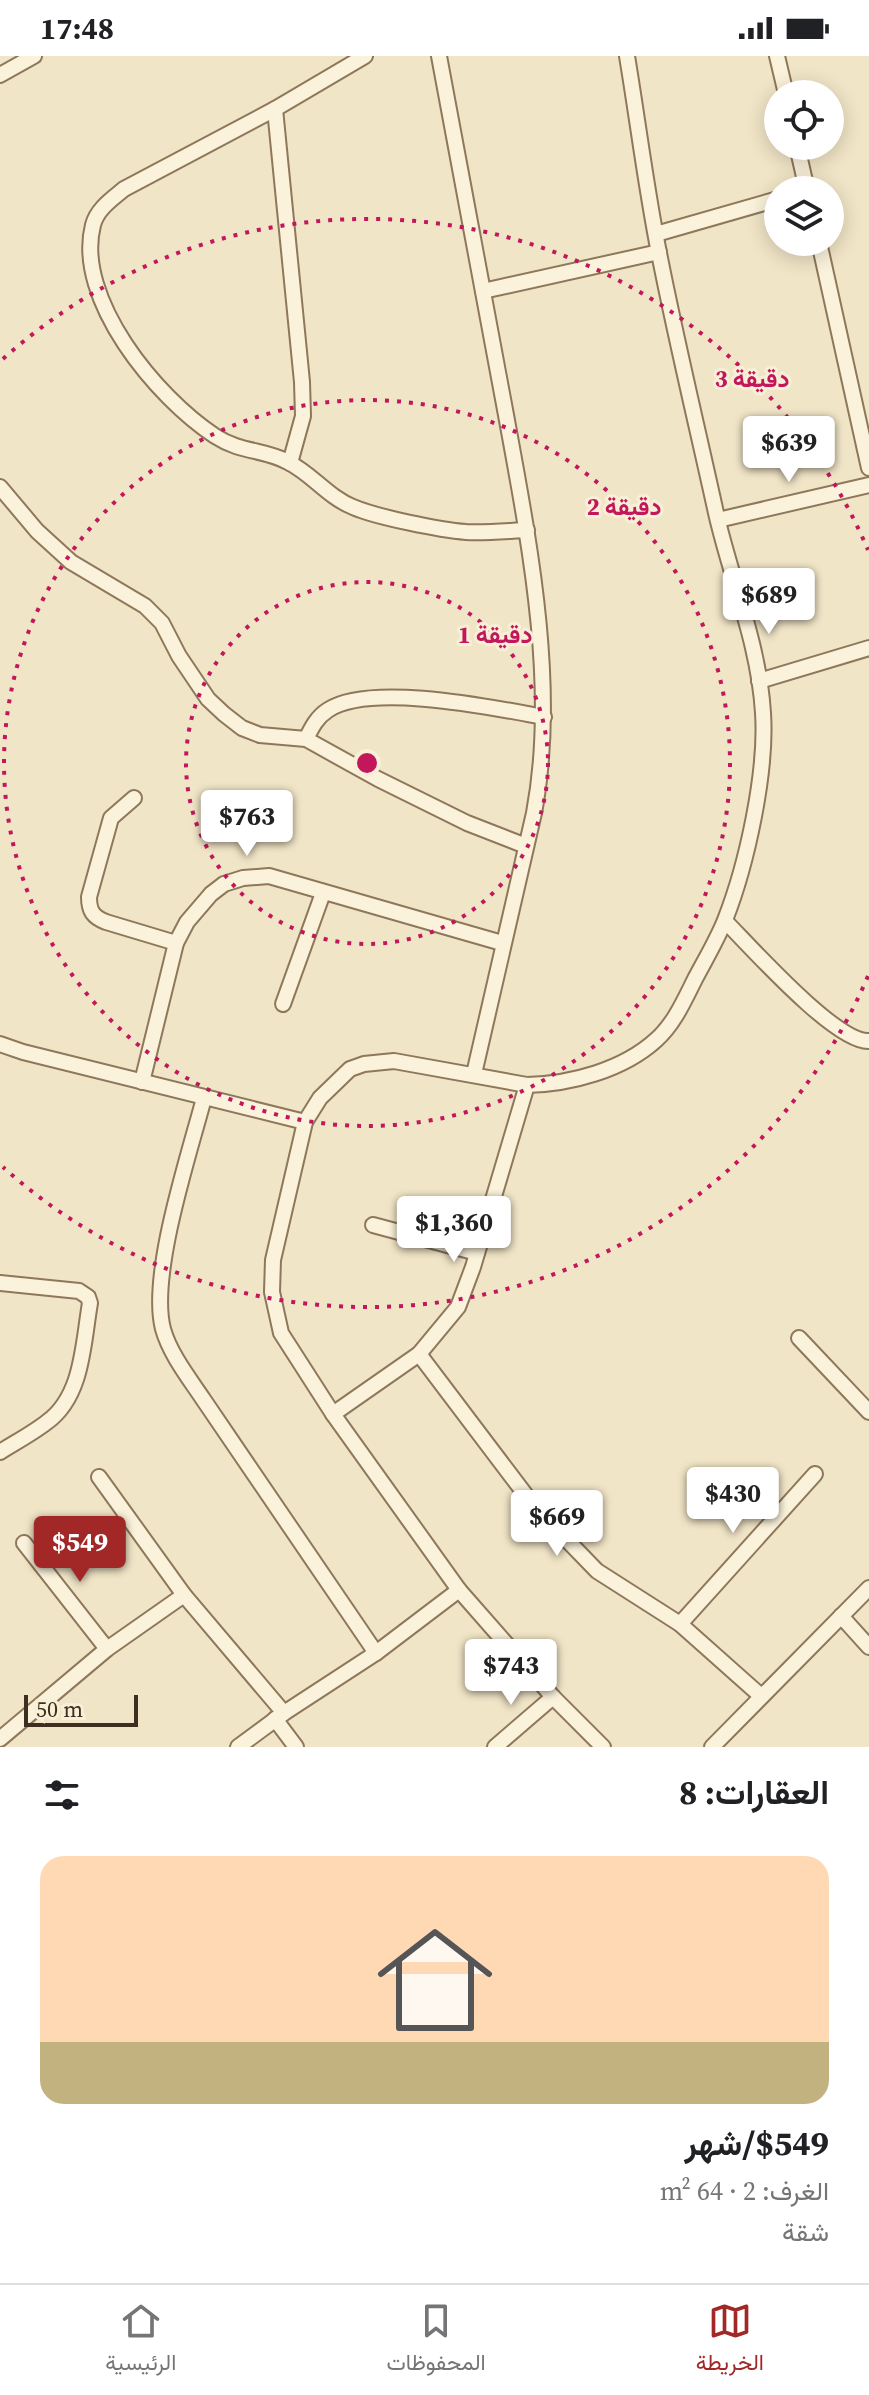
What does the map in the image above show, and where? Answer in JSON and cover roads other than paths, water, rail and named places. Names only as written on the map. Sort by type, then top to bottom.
[{"type":"street","points":[[0,75],[34,56]]},
{"type":"street","points":[[365,56],[275,109],[124,189],[105,204],[93,222],[90,245],[93,272],[101,297],[122,339],[142,368],[199,425],[229,445],[290,463],[352,507],[374,514],[464,532],[527,530]]},
{"type":"street","points":[[439,56],[527,530],[544,717],[542,771],[474,1074]]},
{"type":"street","points":[[603,1747],[553,1697],[459,1590],[333,1414],[281,1333],[272,1292],[273,1260],[305,1122],[335,1081],[350,1069],[364,1064],[394,1061],[527,1085],[555,1084],[600,1072],[654,1042],[678,1013],[725,921],[741,867],[759,776],[763,715],[759,681],[718,520],[659,252],[627,56]]},
{"type":"street","points":[[777,56],[783,80]]},
{"type":"street","points":[[275,109],[302,382],[303,416],[290,463]]},
{"type":"street","points":[[656,234],[764,203]]},
{"type":"street","points":[[483,291],[659,252]]},
{"type":"street","points":[[822,256],[869,468]]},
{"type":"street","points":[[718,520],[869,485]]},
{"type":"street","points":[[0,487],[37,531],[71,562],[145,606],[162,623],[179,656],[208,699],[242,728],[260,735],[306,739],[467,823],[526,846]]},
{"type":"street","points":[[759,681],[869,648]]},
{"type":"street","points":[[306,739],[317,718],[331,708],[361,698],[403,696],[544,717]]},
{"type":"street","points":[[134,798],[111,818],[89,897],[89,909],[96,918],[106,922],[176,943]]},
{"type":"street","points":[[142,1082],[176,943],[187,922],[211,894],[234,881],[269,876],[502,943]]},
{"type":"street","points":[[283,1004],[323,893]]},
{"type":"street","points":[[725,921],[814,1010],[850,1037],[869,1041]]},
{"type":"street","points":[[0,1044],[305,1122]]},
{"type":"street","points":[[333,1414],[419,1354],[458,1307],[527,1085]]},
{"type":"street","points":[[204,1098],[163,1265],[163,1329],[183,1369],[376,1653]]},
{"type":"street","points":[[373,1225],[477,1253]]},
{"type":"street","points":[[0,1283],[79,1291],[88,1297],[90,1303],[77,1376],[69,1398],[50,1421],[0,1452]]},
{"type":"street","points":[[799,1338],[869,1412]]},
{"type":"street","points":[[419,1354],[534,1506],[566,1540],[597,1571],[680,1624],[761,1696]]},
{"type":"street","points":[[680,1624],[815,1474]]},
{"type":"street","points":[[99,1477],[184,1595],[280,1716],[296,1747]]},
{"type":"street","points":[[24,1543],[107,1649]]},
{"type":"street","points":[[712,1747],[869,1588]]},
{"type":"street","points":[[238,1747],[376,1653],[459,1590]]},
{"type":"street","points":[[0,1739],[107,1649],[184,1595]]},
{"type":"street","points":[[841,1616],[869,1647]]},
{"type":"street","points":[[495,1747],[553,1697]]}]
